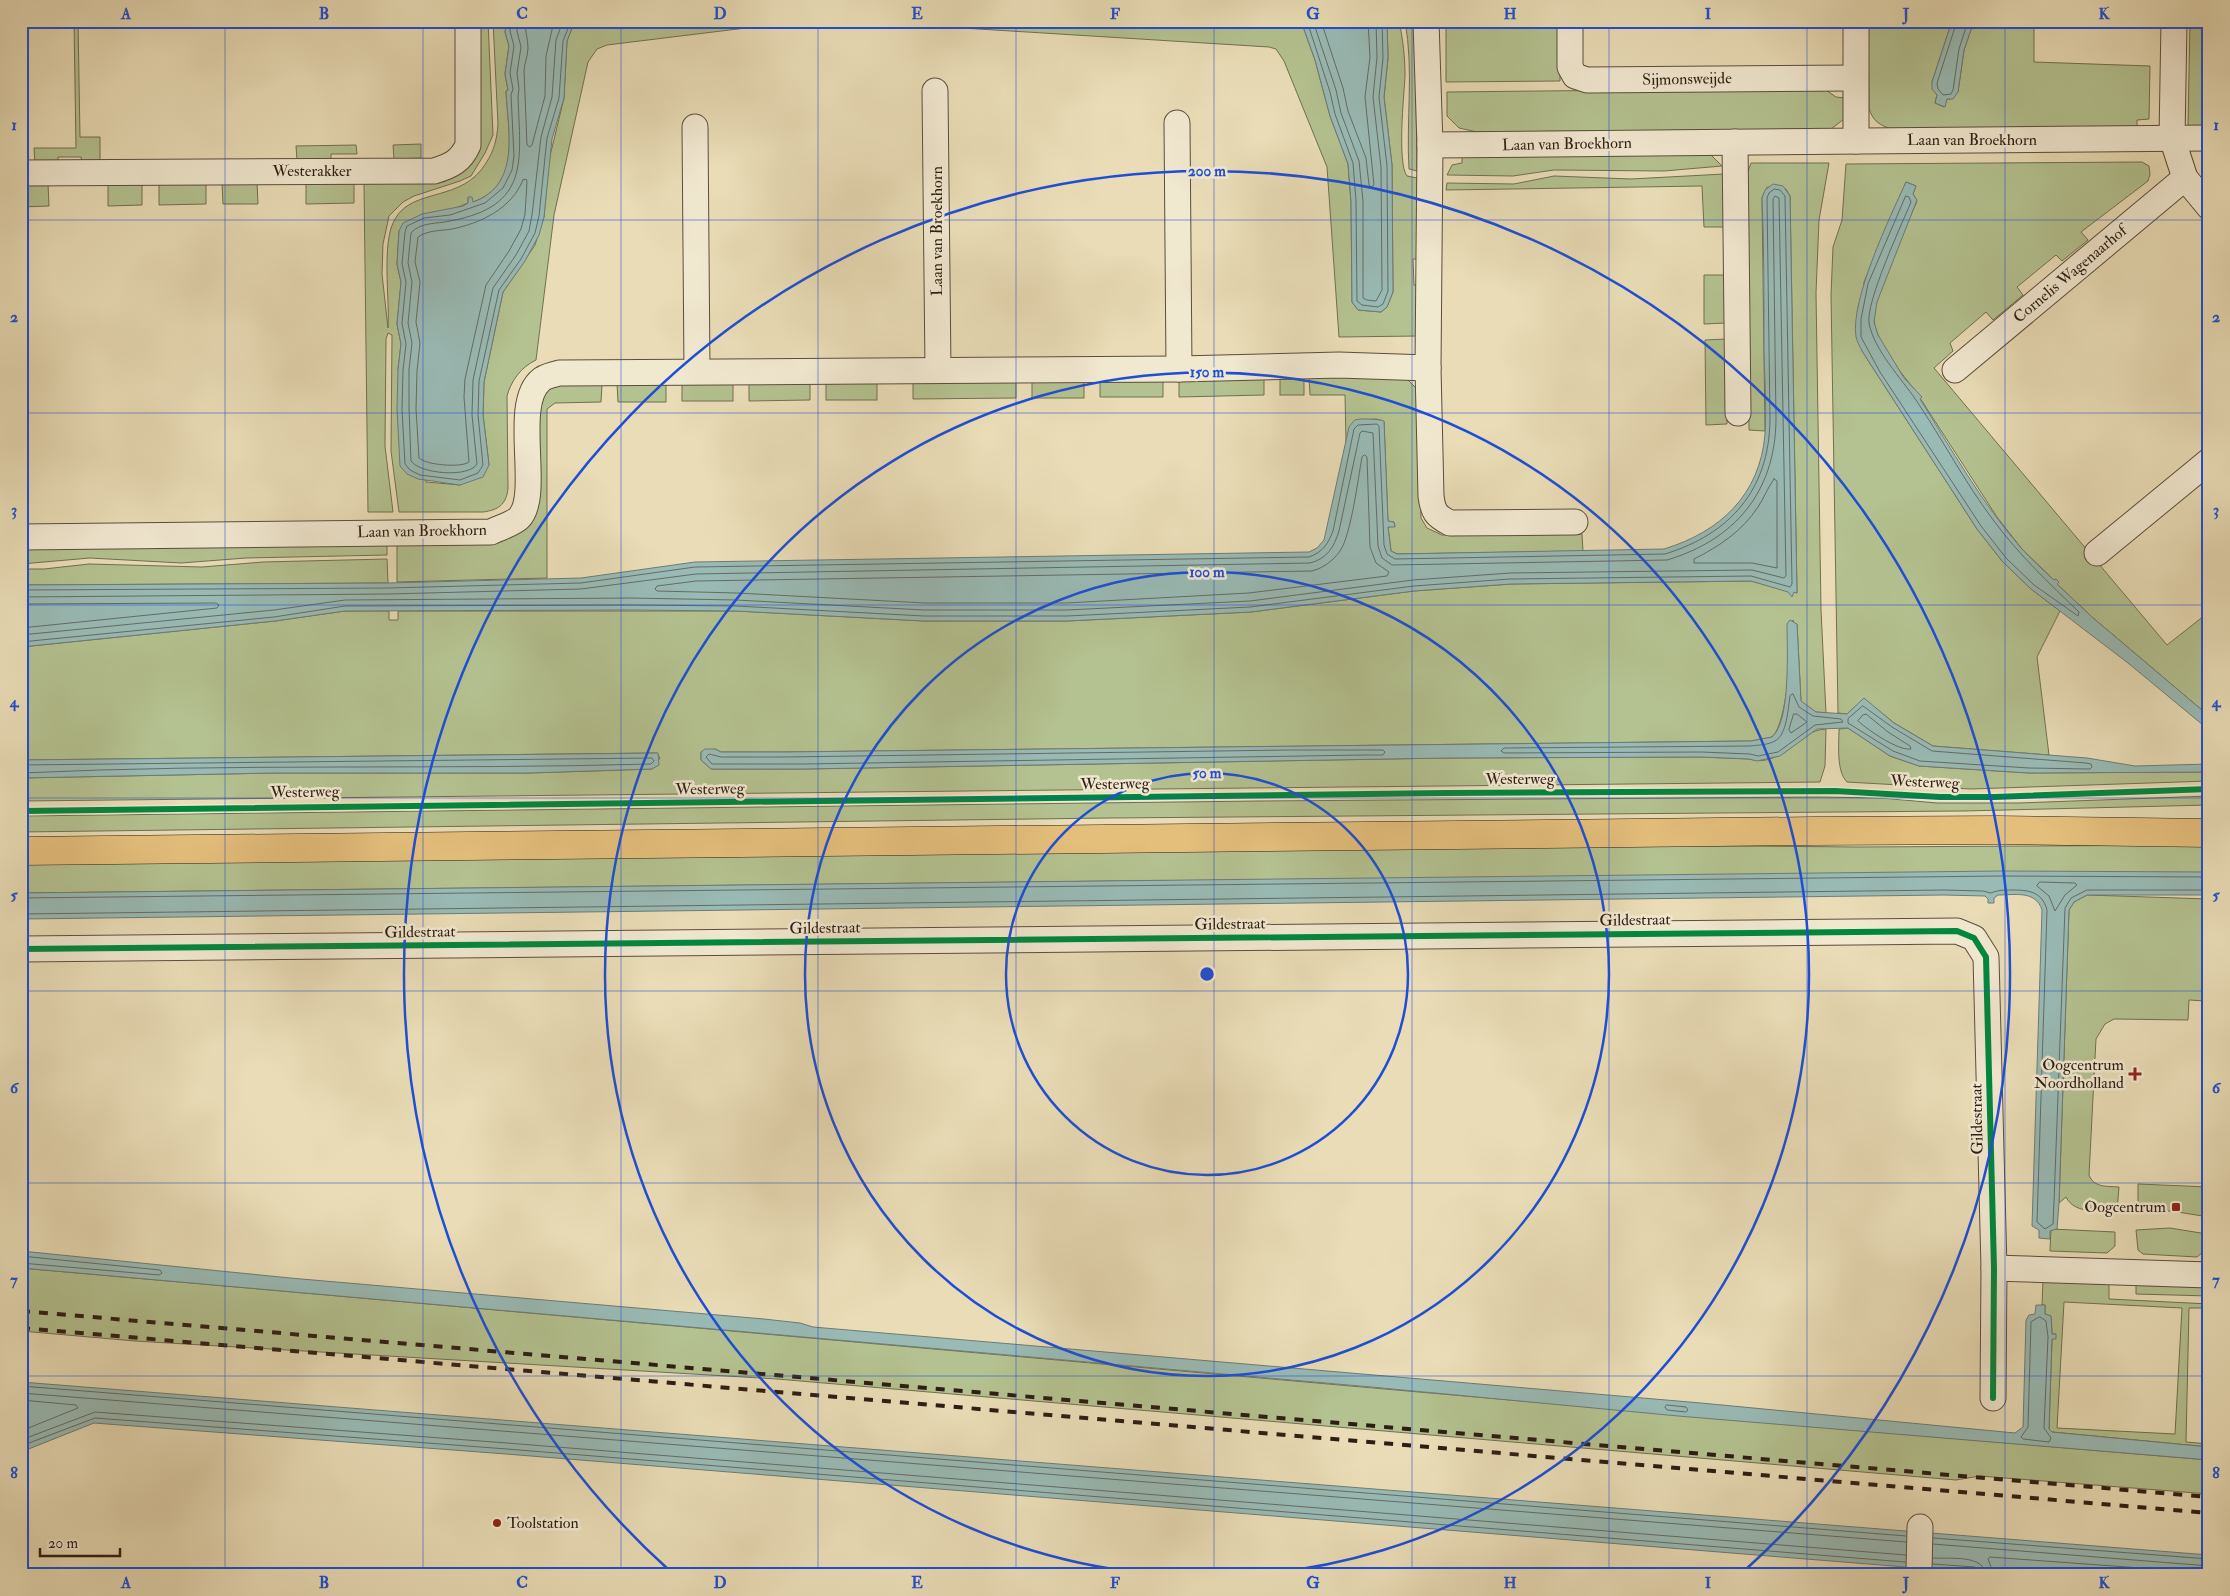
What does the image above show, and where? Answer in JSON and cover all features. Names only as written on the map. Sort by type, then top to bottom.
[{"type":"main road","points":[[1999,830],[2209,815]]},
{"type":"main road","points":[[21,851],[1999,830],[2209,833]]},
{"type":"street","name":"Westerakker","points":[[21,173],[434,171],[462,158],[468,145],[468,21]]},
{"type":"street","points":[[1426,21],[1430,145],[1428,368],[1433,511],[1437,516],[1450,523],[1575,522]]},
{"type":"street","name":"Sijmonsweijde","points":[[1570,21],[1570,66],[1575,76],[1587,80],[1855,78]]},
{"type":"street","points":[[1856,21],[1856,141]]},
{"type":"street","points":[[2174,21],[2172,138],[2185,178],[2209,207]]},
{"type":"street","name":"Laan van Broekhorn","points":[[936,91],[938,370]]},
{"type":"street","points":[[1177,123],[1179,369]]},
{"type":"street","points":[[695,126],[697,371]]},
{"type":"street","name":"Laan van Broekhorn","points":[[1430,145],[2209,138]]},
{"type":"street","points":[[1735,142],[1738,413]]},
{"type":"street","name":"Cornelis Wagenaarhof","points":[[1955,370],[2185,178]]},
{"type":"street","name":"Laan van Broekhorn","points":[[21,537],[491,532],[519,518],[527,501],[527,410],[532,392],[541,379],[559,373],[1179,369],[1339,365],[1428,368]]},
{"type":"street","points":[[2097,553],[2209,461]]},
{"type":"street","name":"Gildestraat","points":[[21,949],[1957,931],[1974,938],[1986,958],[1994,1268],[1993,1398]]},
{"type":"street","points":[[1994,1268],[2209,1275]]},
{"type":"street","points":[[1919,1571],[1920,1527]]},
{"type":"green space","points":[[74,21],[78,21],[80,137],[100,137],[100,162],[82,162],[81,157],[58,157],[58,162],[35,163],[34,148],[76,148]]},
{"type":"green space","points":[[476,21],[488,21],[493,135],[471,176],[414,196],[403,202],[389,216],[383,244],[382,274],[388,328],[387,256],[388,242],[395,219],[403,209],[413,202],[451,190],[476,176],[486,163],[493,149],[498,124],[493,21],[507,21],[505,32],[509,46],[505,74],[508,90],[506,91],[509,156],[506,170],[499,183],[489,194],[473,202],[468,198],[468,203],[399,231],[397,264],[401,282],[397,324],[401,344],[398,369],[426,482],[460,485],[489,465],[483,415],[484,382],[503,292],[535,245],[544,217],[549,160],[564,98],[567,41],[577,21],[803,21],[607,45],[597,49],[588,62],[554,215],[536,360],[517,375],[507,396],[508,489],[505,499],[497,508],[483,512],[399,512],[391,451],[392,335],[388,333],[386,339],[385,446],[393,512],[368,512],[364,181],[450,179]]},
{"type":"green space","points":[[849,21],[1301,21],[1315,60],[1330,116],[1348,164],[1351,202],[1352,302],[1358,310],[1381,312],[1387,307],[1393,292],[1392,165],[1384,97],[1388,58],[1387,21],[1399,21],[1405,69],[1402,158],[1407,176],[1417,178],[1418,259],[1413,259],[1414,285],[1418,286],[1418,336],[1339,337],[1327,167],[1284,61],[1276,49],[1269,47]]},
{"type":"green space","points":[[1405,21],[1415,21],[1417,171],[1409,169],[1409,58]]},
{"type":"green space","points":[[1446,21],[1560,21],[1560,81],[1446,82]]},
{"type":"green space","points":[[1868,21],[1952,21],[1932,82],[1937,95],[1935,103],[1944,107],[1947,99],[1950,99],[1958,92],[1964,50],[1974,21],[2034,21],[2034,62],[2150,66],[2149,119],[2137,120],[2137,128],[1888,128],[1874,119],[1869,108]]},
{"type":"green space","points":[[2190,21],[2209,21],[2209,126],[2188,127]]},
{"type":"green space","points":[[1823,88],[1836,97],[1846,98],[1844,119],[1831,129],[1477,132],[1459,128],[1447,116],[1447,92]]},
{"type":"green space","points":[[421,144],[421,158],[394,159],[393,145]]},
{"type":"green space","points":[[356,145],[357,154],[331,154],[331,160],[297,160],[296,146]]},
{"type":"green space","points":[[1462,155],[1711,155],[1722,166],[1664,171],[1554,170],[1513,176],[1447,175],[1452,165],[1462,163]]},
{"type":"green space","points":[[2142,162],[2149,166],[2150,174],[2148,181],[2081,232],[2088,240],[2062,261],[2056,255],[2017,287],[2023,295],[1993,320],[1986,312],[1950,343],[1953,351],[1934,368],[2167,645],[2209,612],[2209,716],[2092,617],[2057,584],[2056,579],[2054,580],[2022,549],[1997,517],[1921,397],[1886,351],[1876,330],[1875,310],[1884,279],[1917,201],[1913,194],[1916,186],[1906,182],[1864,282],[1862,351],[1977,529],[2002,561],[2031,589],[2060,611],[2037,657],[2049,755],[1933,746],[1894,723],[1864,699],[1847,714],[1838,713],[1831,295],[1833,247],[1842,220],[1846,164]]},
{"type":"green space","points":[[1751,163],[1829,163],[1819,220],[1816,293],[1821,610],[1826,713],[1816,712],[1801,702],[1797,624],[1794,624],[1793,620],[1788,682],[1782,716],[1772,737],[1751,741],[783,752],[721,752],[715,749],[701,752],[701,760],[711,769],[1447,758],[1701,757],[1761,761],[1771,759],[1816,731],[1826,729],[1825,766],[1820,782],[21,801],[21,778],[275,773],[529,773],[652,769],[660,758],[657,753],[21,760],[21,647],[275,621],[345,611],[389,611],[389,620],[398,620],[398,611],[736,611],[924,621],[1067,621],[1251,612],[1414,591],[1511,584],[1751,581],[1797,593],[1790,196],[1786,189],[1767,187],[1762,198],[1765,431],[1749,430],[1747,174]]},
{"type":"green space","points":[[1724,174],[1725,227],[1704,227],[1702,186],[1446,190],[1447,183],[1514,184],[1554,176],[1631,179]]},
{"type":"green space","points":[[306,181],[354,182],[354,203],[306,204]]},
{"type":"green space","points":[[257,182],[258,204],[223,204],[222,183]]},
{"type":"green space","points":[[142,183],[142,205],[108,206],[108,184]]},
{"type":"green space","points":[[206,183],[206,204],[159,205],[159,184]]},
{"type":"green space","points":[[48,184],[49,206],[21,207],[21,185]]},
{"type":"green space","points":[[1704,275],[1725,275],[1726,323],[1704,324]]},
{"type":"green space","points":[[1726,339],[1727,424],[1706,425],[1705,340]]},
{"type":"green space","points":[[1280,377],[1304,377],[1304,395],[1280,395]]},
{"type":"green space","points":[[1309,377],[1406,378],[1417,389],[1421,518],[1427,528],[1442,535],[1582,534],[1583,551],[1397,554],[1391,551],[1388,527],[1395,526],[1394,522],[1388,522],[1384,422],[1374,419],[1354,423],[1350,428],[1346,443],[1345,395],[1310,395]]},
{"type":"green space","points":[[1264,378],[1264,395],[1179,397],[1179,379]]},
{"type":"green space","points":[[1163,379],[1163,397],[1100,397],[1100,380]]},
{"type":"green space","points":[[1032,380],[1084,380],[1084,398],[1032,398]]},
{"type":"green space","points":[[913,381],[1016,381],[1016,398],[913,399]]},
{"type":"green space","points":[[810,382],[810,400],[749,401],[749,383]]},
{"type":"green space","points":[[826,382],[877,382],[877,400],[826,400]]},
{"type":"green space","points":[[682,383],[733,383],[733,401],[682,401]]},
{"type":"green space","points":[[617,384],[666,384],[666,402],[618,402]]},
{"type":"green space","points":[[560,385],[602,385],[601,402],[555,403],[547,409],[547,578],[397,582],[397,545],[491,544],[514,535],[538,407],[548,390]]},
{"type":"green space","points":[[387,544],[387,555],[246,558],[181,563],[90,558],[21,564],[21,548]]},
{"type":"green space","points":[[387,559],[388,583],[21,585],[21,569],[44,569],[89,564],[202,567],[263,562]]},
{"type":"green space","points":[[1848,728],[1890,756],[1919,766],[2029,773],[2209,772],[2209,781],[1971,789],[1847,782],[1841,771],[1839,729]]},
{"type":"green space","points":[[2209,796],[2209,805],[1964,811],[1109,818],[21,832],[21,816],[1260,801],[1817,797],[1881,798],[1937,803],[2019,803]]},
{"type":"green space","points":[[1619,845],[1859,847],[2209,845],[2209,873],[1120,881],[21,893],[21,864]]},
{"type":"green space","points":[[2087,895],[2209,899],[2209,1024],[2207,1024],[2206,1001],[2189,1000],[2188,1020],[2114,1019],[2105,1024],[2096,1039],[2089,1175],[2098,1184],[2119,1187],[2117,1211],[2082,1209],[2075,1207],[2066,1197],[2059,1203],[2069,910],[2074,902]]},
{"type":"green space","points":[[2138,1184],[2209,1187],[2209,1217],[2171,1211],[2143,1212],[2138,1205]]},
{"type":"green space","points":[[2170,1228],[2207,1234],[2203,1252],[2197,1257],[2143,1254],[2138,1250],[2136,1230]]},
{"type":"green space","points":[[2051,1229],[2115,1232],[2115,1246],[2107,1253],[2050,1251]]},
{"type":"green space","points":[[21,1268],[2209,1460],[2209,1494],[1980,1476],[1956,1480],[777,1379],[135,1341],[21,1331]]},
{"type":"green space","points":[[2043,1281],[2109,1284],[2109,1299],[2209,1304],[2209,1308],[2189,1308],[2186,1442],[2209,1444],[2209,1447],[2052,1432],[2049,1429],[2052,1339],[2056,1334],[2052,1334],[2051,1316],[2045,1314],[2045,1305],[2042,1305]],"holes":[[[2064,1302],[2182,1308],[2175,1434],[2057,1428]]]},
{"type":"green space","points":[[2136,1284],[2209,1284],[2209,1296],[2136,1294]]},
{"type":"water","points":[[507,21],[577,21],[567,41],[564,98],[552,139],[544,217],[539,235],[525,261],[503,292],[484,382],[483,415],[489,465],[483,477],[460,485],[418,479],[407,474],[400,466],[397,409],[401,344],[397,324],[401,282],[397,264],[399,231],[403,223],[422,214],[463,206],[468,203],[468,197],[472,197],[473,202],[488,194],[499,183],[505,170],[509,139],[506,91],[508,90],[505,74],[509,46],[505,32]]},
{"type":"water","points":[[1301,21],[1387,21],[1388,58],[1384,97],[1392,165],[1393,292],[1387,307],[1381,312],[1358,310],[1352,302],[1351,202],[1348,164],[1330,116],[1315,60]]},
{"type":"water","points":[[1952,21],[1974,21],[1964,50],[1958,92],[1953,99],[1947,99],[1945,107],[1935,103],[1937,95],[1932,89],[1932,82]]},
{"type":"water","points":[[1906,182],[1916,186],[1913,194],[1917,200],[1877,302],[1874,322],[1878,335],[1904,378],[1922,397],[1920,399],[1955,456],[2007,532],[2092,617],[2209,716],[2209,730],[2128,663],[2031,589],[2002,561],[1977,529],[1862,351],[1856,337],[1859,302],[1873,259]]},
{"type":"water","points":[[1773,184],[1783,186],[1790,196],[1797,593],[1794,592],[1792,597],[1788,592],[1751,581],[1511,584],[1414,591],[1251,612],[1067,621],[924,621],[736,611],[345,611],[275,621],[21,647],[21,585],[388,583],[581,578],[695,562],[1309,552],[1317,548],[1324,540],[1349,427],[1355,420],[1361,419],[1384,421],[1388,521],[1394,522],[1395,527],[1388,527],[1391,551],[1397,554],[1664,549],[1684,542],[1703,532],[1734,508],[1746,493],[1762,456],[1766,411],[1762,198],[1765,190]]},
{"type":"water","points":[[1790,620],[1797,624],[1801,701],[1816,712],[1847,714],[1864,698],[1894,723],[1933,746],[2087,758],[2135,766],[2209,764],[2209,772],[2029,773],[1919,766],[1890,756],[1848,728],[1817,729],[1780,756],[1757,761],[1701,757],[1447,758],[711,769],[701,760],[701,752],[705,749],[715,749],[721,752],[783,752],[1751,741],[1772,737],[1778,729],[1787,684],[1787,624]]},
{"type":"water","points":[[658,753],[659,765],[652,769],[529,773],[275,773],[21,778],[21,760]]},
{"type":"water","points":[[2001,871],[2209,872],[2209,895],[2087,895],[2074,902],[2069,910],[2059,1203],[2057,1229],[2050,1231],[2050,1239],[2039,1238],[2039,1230],[2032,1226],[2042,910],[2035,899],[2024,895],[1998,895],[1994,898],[1994,903],[1988,903],[1988,899],[1985,896],[1944,895],[21,919],[21,893]]},
{"type":"water","points":[[21,1251],[290,1278],[764,1319],[800,1323],[813,1327],[1701,1403],[2015,1433],[2023,1427],[2026,1320],[2029,1315],[2035,1314],[2036,1305],[2045,1305],[2045,1314],[2051,1316],[2052,1334],[2056,1334],[2056,1339],[2052,1339],[2049,1429],[2052,1432],[2209,1447],[2209,1460],[1678,1416],[1382,1388],[21,1268]]},
{"type":"water","points":[[21,1382],[2209,1555],[2209,1575],[2004,1575],[506,1454],[94,1423],[21,1452]]},
{"type":"railway","points":[[21,1311],[2209,1497]]},
{"type":"railway","points":[[21,1328],[2209,1513]]},
{"type":"cycle path","name":"Westerweg","points":[[21,811],[1445,793],[1835,791],[1940,797],[1995,797],[2209,789]]},
{"type":"cycle path","points":[[21,949],[1957,931],[1974,938],[1986,957],[1994,1268],[1993,1398]]},
{"type":"place","name":"Oogcentrum Noordholland","points":[[2135,1074]]},
{"type":"place","name":"Oogcentrum","points":[[2176,1207]]},
{"type":"place","name":"Toolstation","points":[[497,1523]]}]
